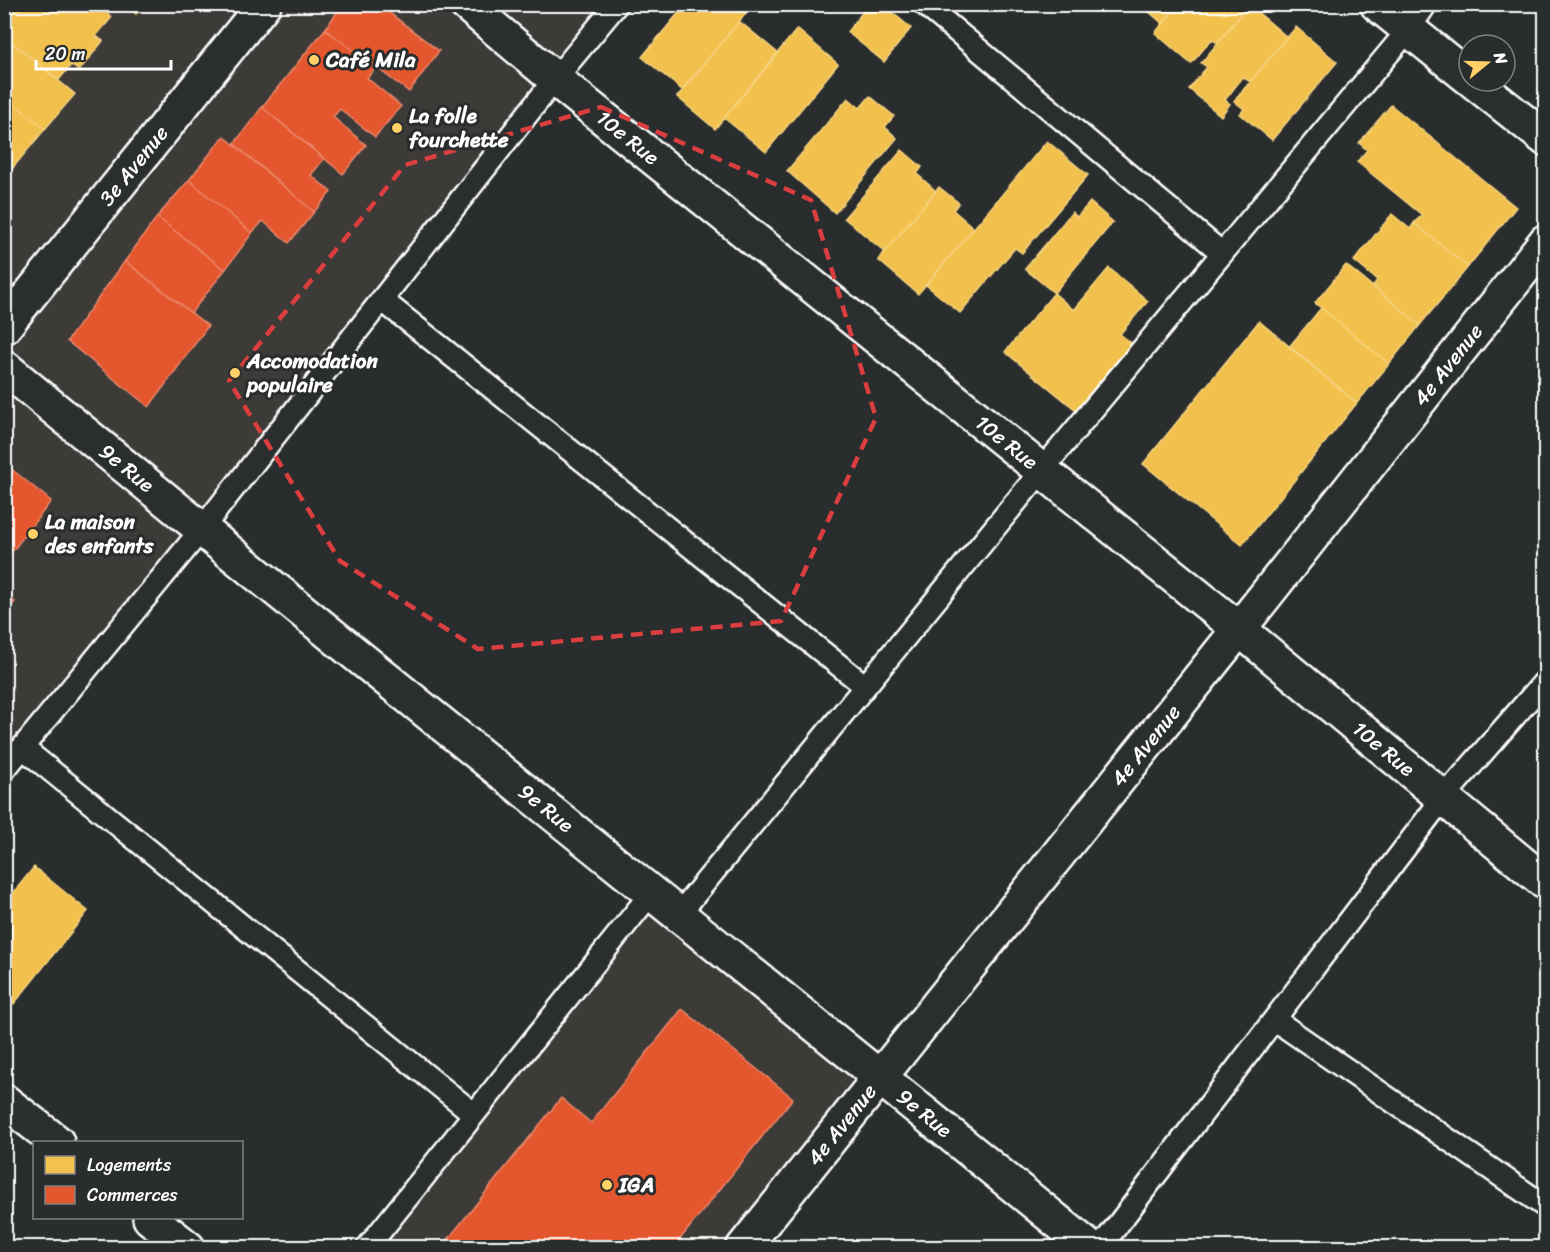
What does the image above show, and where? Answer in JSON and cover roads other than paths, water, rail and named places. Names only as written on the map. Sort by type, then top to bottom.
[{"type":"street","name":"3e Avenue","points":[[4,327],[264,4]]},
{"type":"street","name":"10e Rue","points":[[466,4],[555,79],[1239,629],[1545,883]]},
{"type":"street","points":[[1377,4],[1418,17],[1457,64]]},
{"type":"street","points":[[1488,93],[1545,139]]},
{"type":"street","name":"4e Avenue","points":[[743,1248],[1239,629],[1545,242]]},
{"type":"street","name":"9e Rue","points":[[4,367],[201,530],[880,1076],[1090,1248]]},
{"type":"street","points":[[4,1101],[54,1141]]},
{"type":"street","points":[[151,1219],[188,1248]]},
{"type":"lane","points":[[4,770],[201,530],[555,79],[617,4]]},
{"type":"lane","points":[[924,4],[1222,253]]},
{"type":"lane","points":[[679,914],[1042,470],[1418,17]]},
{"type":"lane","points":[[382,300],[865,686]]},
{"type":"lane","points":[[1100,1248],[1443,798],[1545,681]]},
{"type":"lane","points":[[23,748],[474,1114]]},
{"type":"lane","points":[[366,1248],[652,892]]},
{"type":"lane","points":[[1275,1020],[1545,1207]]},
{"type":"place","name":"Café Mila","points":[[314,60]]},
{"type":"place","name":"La folle fourchette","points":[[397,128]]},
{"type":"place","name":"Accomodation populaire","points":[[235,373]]},
{"type":"place","name":"La maison des enfants","points":[[33,534]]},
{"type":"place","name":"IGA","points":[[607,1185]]}]
